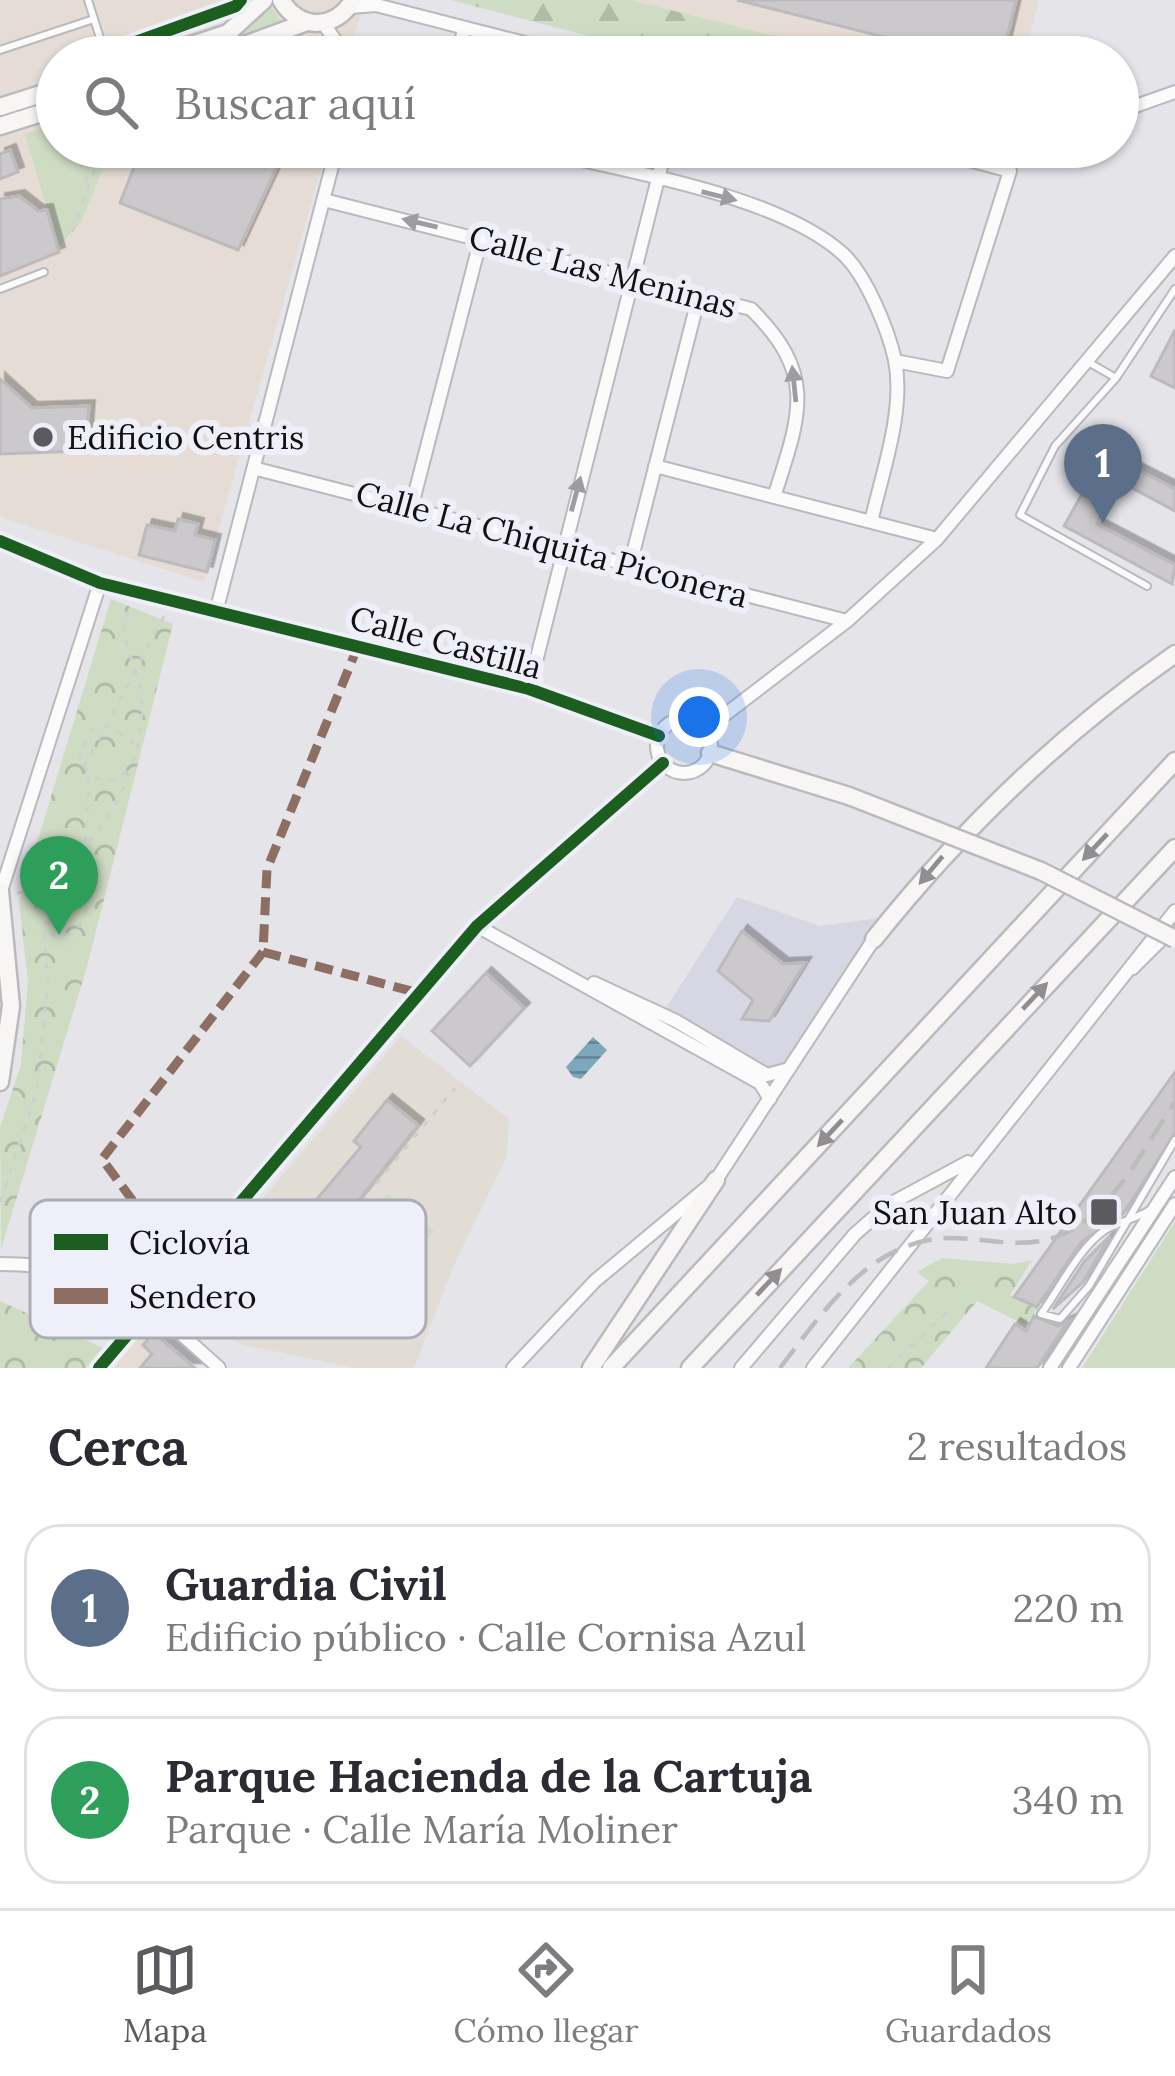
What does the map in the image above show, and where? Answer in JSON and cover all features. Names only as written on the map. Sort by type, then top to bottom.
[{"type":"main road","points":[[219,36],[264,0]]},
{"type":"main road","points":[[281,0],[315,23]]},
{"type":"main road","points":[[276,36],[315,23],[352,3]]},
{"type":"main road","points":[[0,107],[36,96]]},
{"type":"main road","points":[[0,126],[36,115]]},
{"type":"main road","points":[[874,938],[942,856],[1017,781],[1175,655]]},
{"type":"main road","points":[[710,753],[849,796],[1041,871],[1175,939]]},
{"type":"main road","points":[[611,1368],[1175,761]]},
{"type":"main road","points":[[690,1368],[1175,848]]},
{"type":"main road","points":[[0,893],[5,1007],[0,1082]]},
{"type":"main road","points":[[591,1368],[716,1180]]},
{"type":"street","points":[[352,3],[376,5],[490,36]]},
{"type":"street","points":[[315,23],[327,36]]},
{"type":"street","points":[[462,36],[464,30]]},
{"type":"street","points":[[216,612],[257,470],[332,168]]},
{"type":"street","points":[[607,168],[764,208],[844,254],[867,290],[895,361],[894,418],[872,522]]},
{"type":"street","points":[[529,689],[661,168]]},
{"type":"street","points":[[895,361],[947,371],[1010,171],[999,168]]},
{"type":"street","name":"Calle Las Meninas","points":[[324,200],[751,309],[781,339],[798,378],[794,434],[774,497]]},
{"type":"street","points":[[412,505],[481,238]]},
{"type":"street","points":[[705,730],[847,621],[937,539],[1175,256]]},
{"type":"street","points":[[630,565],[699,296]]},
{"type":"street","points":[[655,466],[937,539]]},
{"type":"street","name":"Calle La Chiquita Piconera","points":[[257,470],[412,505],[847,621]]},
{"type":"street","name":"Calle Castilla","points":[[0,541],[98,589],[216,612],[529,689],[659,736]]},
{"type":"street","points":[[0,893],[98,589]]},
{"type":"street","points":[[683,719],[705,730],[710,753],[693,771],[677,772],[663,763],[659,736],[683,719]]},
{"type":"street","points":[[240,1200],[477,926],[663,763]]},
{"type":"street","points":[[813,1368],[1175,911]]},
{"type":"street","points":[[477,926],[760,1083],[770,1099]]},
{"type":"street","points":[[513,1368],[595,1281],[716,1180],[874,938]]},
{"type":"street","points":[[564,974],[672,1019],[767,1075],[790,1068]]},
{"type":"street","points":[[741,1368],[855,1234],[888,1205],[978,1156]]},
{"type":"street","points":[[1050,1368],[1175,1178]]},
{"type":"street","points":[[1069,1368],[1175,1204]]},
{"type":"street","points":[[0,1264],[30,1266]]},
{"type":"street","points":[[99,1368],[123,1338]]},
{"type":"street","points":[[185,1338],[219,1368]]},
{"type":"lane","points":[[88,0],[99,36]]},
{"type":"lane","points":[[44,36],[94,20]]},
{"type":"lane","points":[[0,50],[36,39]]},
{"type":"lane","points":[[1139,103],[1175,92]]},
{"type":"lane","points":[[1139,107],[1175,92]]},
{"type":"lane","points":[[0,289],[44,272]]},
{"type":"lane","points":[[1147,586],[1020,514],[1055,446],[1116,378],[1175,289]]},
{"type":"lane","points":[[1088,362],[1116,378]]},
{"type":"lane","points":[[1093,1012],[1175,930]]},
{"type":"lane","points":[[1156,1204],[1096,1237],[1041,1314],[1060,1319],[1089,1286],[1175,1140]]},
{"type":"path","points":[[82,168],[88,186]]},
{"type":"path","points":[[72,232],[95,168]]},
{"type":"path","points":[[0,893],[27,892],[100,831],[129,771],[142,716],[136,666],[124,631],[133,608],[98,589]]},
{"type":"path","points":[[83,768],[162,613],[181,615]]},
{"type":"path","points":[[106,726],[131,739],[135,752]]},
{"type":"path","points":[[106,726],[82,740],[83,768],[89,775],[114,781],[129,771]]},
{"type":"path","points":[[45,929],[84,846],[89,775]]},
{"type":"path","points":[[42,881],[69,883],[88,905],[82,925],[67,937],[45,929]]},
{"type":"path","points":[[0,1202],[37,1090],[47,1004],[45,929],[27,892]]},
{"type":"path","points":[[376,1184],[455,1088]]},
{"type":"path","points":[[888,1368],[954,1306]]},
{"type":"shaded area","points":[[0,0],[366,0],[354,36],[36,36],[36,168],[321,168],[204,582],[0,517]]},
{"type":"shaded area","points":[[630,0],[1039,0],[1030,36],[775,36]]},
{"type":"shaded area","points":[[737,897],[820,926],[893,916],[775,1091],[655,1025]]},
{"type":"shaded area","points":[[401,1036],[509,1119],[507,1156],[455,1263],[426,1337],[426,1200],[261,1200]]},
{"type":"shaded area","points":[[139,1338],[161,1338],[195,1368],[114,1368]]},
{"type":"shaded area","points":[[233,1338],[426,1338],[414,1368],[355,1368],[240,1344]]},
{"type":"green space","points":[[451,0],[630,0],[775,36],[589,36]]},
{"type":"green space","points":[[269,5],[283,24],[250,36],[233,36]]},
{"type":"green space","points":[[36,130],[36,168],[103,168],[81,222],[58,247],[25,134]]},
{"type":"green space","points":[[111,599],[173,624],[87,967],[1,1249],[0,1127],[21,1065],[28,981],[19,902]]},
{"type":"green space","points":[[1175,1222],[1175,1368],[1082,1368]]},
{"type":"green space","points":[[942,1258],[1014,1264],[1032,1260],[1010,1295],[1039,1308],[1025,1325],[977,1301],[921,1368],[848,1368],[929,1281],[917,1272]]},
{"type":"green space","points":[[0,1301],[30,1315],[30,1338],[81,1338],[103,1348],[86,1368],[0,1368]]},
{"type":"water","points":[[593,1037],[607,1050],[581,1079],[573,1077],[566,1067]]},
{"type":"building","points":[[737,0],[1016,0],[1007,36],[880,36]]},
{"type":"building","points":[[10,150],[18,172],[0,179],[0,154]]},
{"type":"building","points":[[134,168],[276,168],[238,250],[120,203]]},
{"type":"building","points":[[19,196],[38,211],[47,210],[59,252],[0,276],[0,199]]},
{"type":"building","points":[[1175,330],[1175,388],[1151,376]]},
{"type":"building","name":"Edificio Centris","points":[[0,379],[32,408],[89,406],[86,446],[81,451],[0,454]]},
{"type":"building","points":[[1105,453],[1175,489],[1175,511],[1119,481],[1097,524],[1175,565],[1172,584],[1064,526]]},
{"type":"building","points":[[178,519],[198,524],[195,535],[215,540],[207,572],[139,555],[147,525],[175,531]]},
{"type":"building","points":[[742,931],[783,964],[805,963],[769,1021],[742,1019],[753,1000],[718,971]]},
{"type":"building","points":[[486,973],[524,1008],[470,1066],[432,1031]]},
{"type":"building","points":[[1175,1072],[1175,1133],[1123,1214],[1081,1242],[1037,1307],[1014,1297]]},
{"type":"building","points":[[387,1100],[418,1125],[359,1200],[316,1200],[361,1147],[354,1141]]},
{"type":"building","points":[[1110,1236],[1083,1282],[1053,1309],[1084,1262]]},
{"type":"building","points":[[1034,1316],[1058,1326],[1068,1321],[1037,1368],[986,1368],[1015,1324],[1026,1331]]},
{"type":"building","points":[[149,1338],[160,1338],[195,1368],[140,1368],[152,1354],[143,1345]]},
{"type":"railway","points":[[780,1368],[850,1283],[894,1252],[947,1238],[1042,1241],[1076,1227],[1110,1198],[1175,1102]]},
{"type":"marked path","points":[[132,1200],[102,1159],[263,952],[267,869],[358,646]]},
{"type":"marked path","points":[[263,952],[419,993]]},
{"type":"cycle path","points":[[152,36],[236,6],[241,0]]},
{"type":"cycle path","points":[[0,541],[100,583],[529,689],[659,736]]},
{"type":"cycle path","points":[[243,1200],[477,926],[663,763]]},
{"type":"cycle path","points":[[99,1368],[125,1338]]},
{"type":"place","name":"Edificio Centris","points":[[43,437]]},
{"type":"place","name":"Guardia Civil","points":[[1103,523]]},
{"type":"place","name":"Parque Hacienda de la Cartuja","points":[[59,935]]},
{"type":"place","name":"San Juan Alto","points":[[1104,1212]]}]
